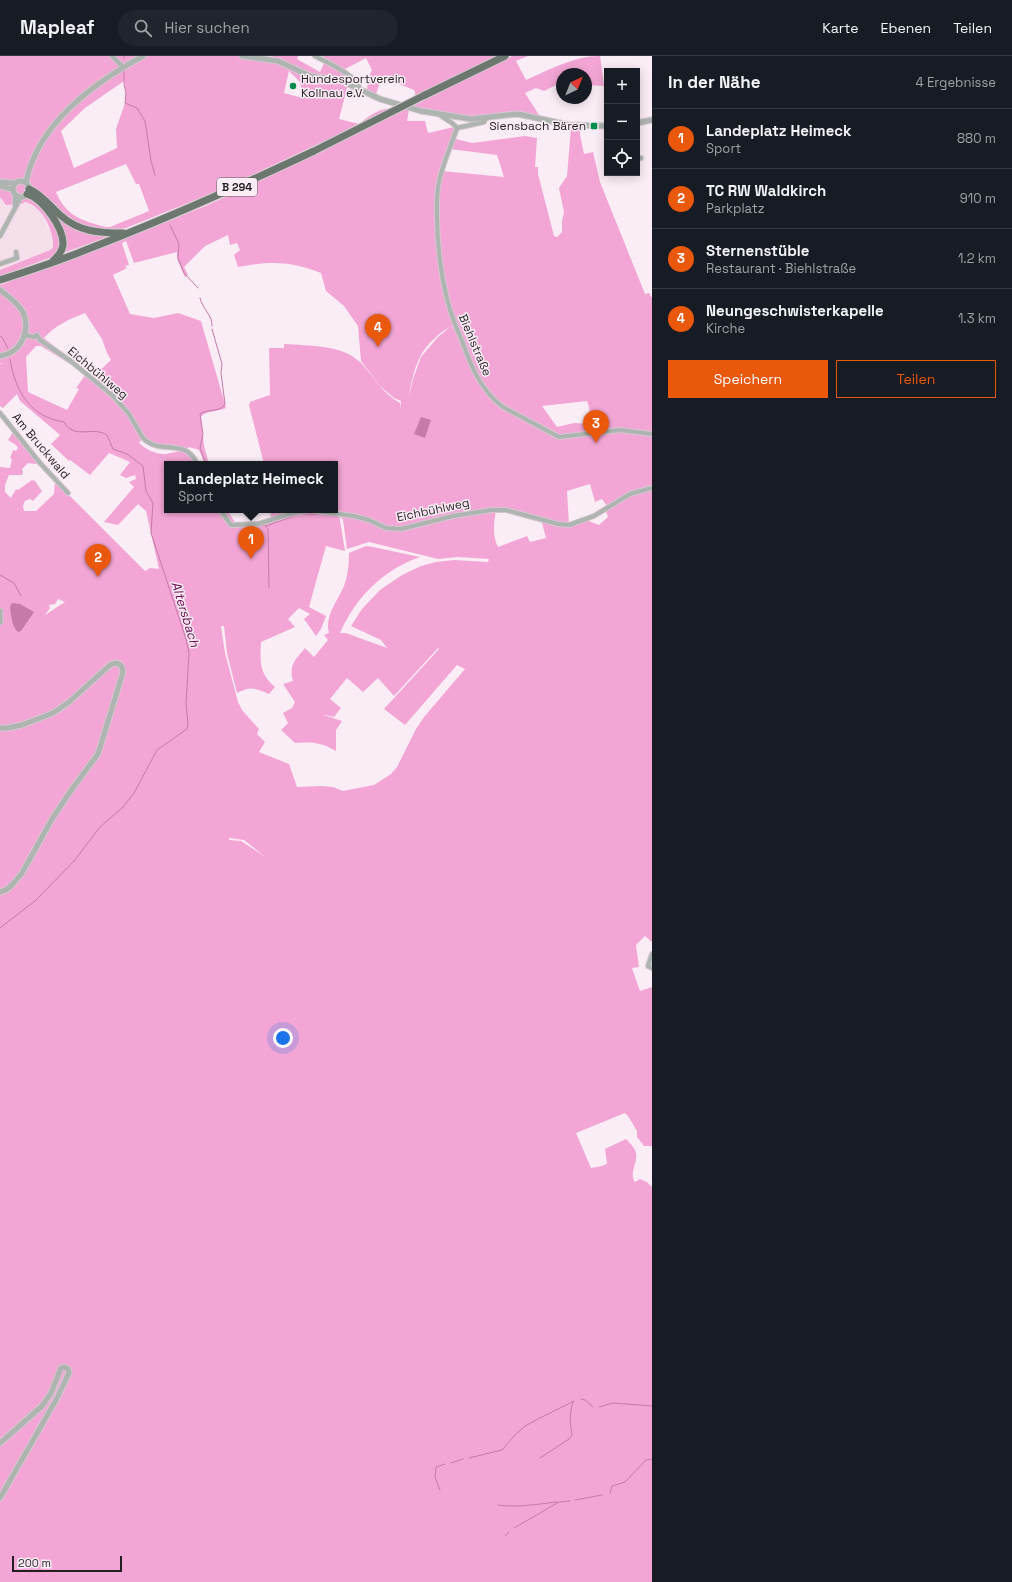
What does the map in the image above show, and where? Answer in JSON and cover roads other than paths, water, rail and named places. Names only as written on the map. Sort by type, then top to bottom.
[{"type":"highway","name":"B 294","points":[[3,279],[82,252],[217,196],[314,151],[505,56]]},
{"type":"highway","points":[[23,190],[42,197],[68,222],[77,227],[95,232],[128,233]]},
{"type":"highway","points":[[23,190],[37,200],[50,213],[62,239],[61,251],[53,262]]},
{"type":"street","points":[[112,56],[123,67]]},
{"type":"street","points":[[0,236],[23,190],[28,171],[36,153],[45,138],[76,102],[123,67],[143,56]]},
{"type":"street","points":[[242,56],[278,61],[310,76],[342,81],[380,99],[401,106],[438,114],[471,119],[518,114],[569,125],[604,126]]},
{"type":"street","points":[[315,56],[334,66],[355,80],[360,86],[360,90]]},
{"type":"street","points":[[438,114],[441,117],[453,122],[457,128],[484,122],[486,118]]},
{"type":"street","points":[[640,122],[652,120]]},
{"type":"street","name":"Biehlstraße","points":[[457,128],[444,164],[438,188],[439,257],[455,326],[474,372],[483,387],[496,402],[503,407],[559,437],[620,430],[652,434]]},
{"type":"street","points":[[0,182],[23,190]]},
{"type":"street","points":[[0,186],[13,186],[23,190]]},
{"type":"street","points":[[0,264],[17,258],[16,252]]},
{"type":"street","points":[[0,290],[16,303],[22,312],[26,324],[25,335],[19,346],[14,351],[0,356]]},
{"type":"street","name":"Eichbühlweg","points":[[25,335],[34,337],[36,335],[40,340],[72,362],[114,396],[126,410],[147,443],[156,446],[186,450],[193,455],[196,461]]},
{"type":"street","name":"Am Bruckwald","points":[[0,413],[45,469],[68,493]]},
{"type":"street","name":"Eichbühlweg","points":[[332,513],[370,520],[386,528],[401,529],[453,516],[491,510],[506,510],[528,515],[548,522],[569,525],[594,516],[630,494],[652,488]]},
{"type":"street","name":"Eichbühlweg","points":[[222,513],[231,525],[258,524],[295,513]]},
{"type":"street","points":[[0,611],[0,622]]},
{"type":"street","points":[[0,728],[22,725],[53,713],[69,702],[110,665],[115,663],[122,667],[123,672],[98,754],[52,819],[22,873],[12,885],[6,890],[0,892]]},
{"type":"street","points":[[652,954],[648,966],[652,968]]},
{"type":"street","points":[[0,1443],[42,1406],[51,1393],[61,1368],[64,1367],[68,1369],[69,1373],[56,1400],[0,1498]]},
{"type":"waterway","points":[[124,70],[124,84],[126,93],[125,103],[137,108],[145,121],[151,161],[155,175]]},
{"type":"waterway","points":[[170,225],[179,244],[178,258],[184,273],[198,288]]},
{"type":"waterway","points":[[200,298],[211,319],[212,326]]},
{"type":"waterway","points":[[205,461],[200,448],[203,434],[200,414],[203,412],[220,409],[225,404],[221,373],[222,364],[212,329]]},
{"type":"waterway","name":"Altersbach","points":[[0,336],[8,349]]},
{"type":"waterway","name":"Altersbach","points":[[0,928],[35,901],[74,861],[100,827],[123,807],[134,793],[157,750],[187,729],[188,724],[186,704],[189,653],[186,639],[151,533],[153,503],[146,491],[143,466],[127,454],[113,449],[107,435],[98,432],[74,431],[68,428],[64,422],[42,415],[33,408],[20,392],[12,371],[10,359]]},
{"type":"waterway","points":[[302,514],[321,514],[339,517]]},
{"type":"waterway","points":[[266,526],[297,515]]},
{"type":"waterway","points":[[259,526],[265,525],[268,529],[269,587]]},
{"type":"waterway","points":[[247,526],[254,526]]},
{"type":"waterway","points":[[0,575],[14,583],[21,596]]},
{"type":"waterway","points":[[581,1399],[585,1400],[593,1407]]},
{"type":"waterway","points":[[469,1458],[502,1450],[525,1426],[574,1401]]},
{"type":"waterway","points":[[540,1458],[569,1439],[572,1435],[570,1418],[573,1402]]},
{"type":"waterway","points":[[599,1407],[613,1403],[652,1406]]},
{"type":"waterway","points":[[451,1463],[463,1459]]},
{"type":"waterway","points":[[610,1493],[612,1486],[625,1482],[646,1460],[652,1459]]},
{"type":"waterway","points":[[440,1490],[435,1477],[436,1467],[445,1464]]},
{"type":"waterway","points":[[575,1500],[602,1495]]},
{"type":"waterway","points":[[514,1528],[559,1502],[570,1501]]},
{"type":"waterway","points":[[498,1505],[520,1506],[557,1502]]},
{"type":"waterway","points":[[505,1536],[509,1532]]},
{"type":"place","name":"Hundesportverein Kollnau e.V.","points":[[293,86]]},
{"type":"place","name":"Siensbach Bären","points":[[594,126]]},
{"type":"place","name":"Neungeschwisterkapelle","points":[[378,347]]},
{"type":"place","name":"Sternenstüble","points":[[596,443]]},
{"type":"place","name":"Landeplatz Heimeck","points":[[251,559]]},
{"type":"place","name":"TC RW Waldkirch","points":[[98,577]]}]
